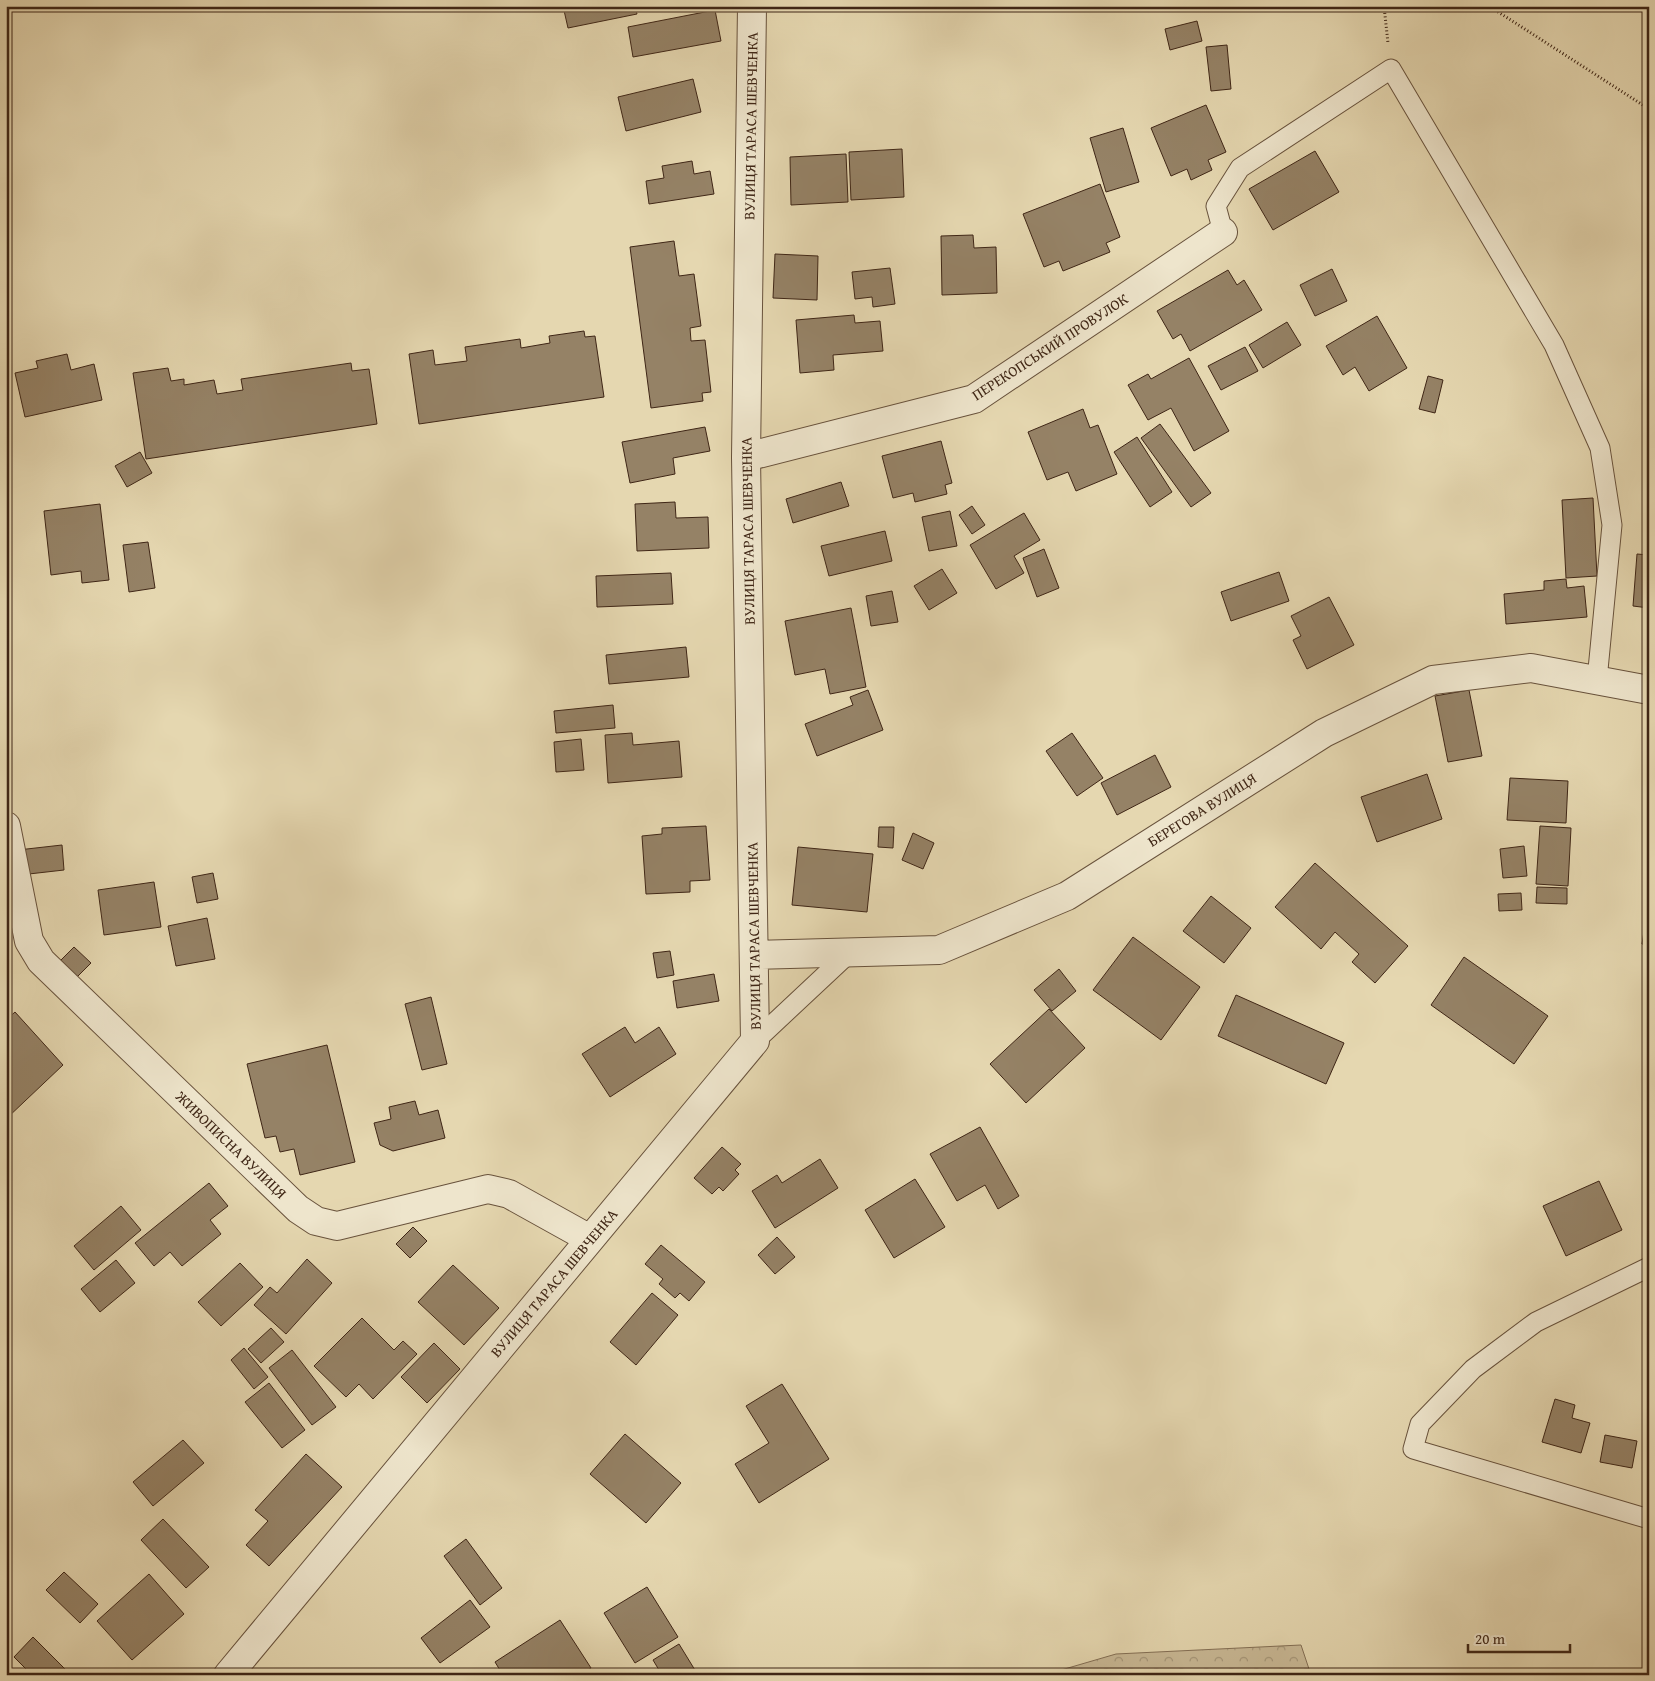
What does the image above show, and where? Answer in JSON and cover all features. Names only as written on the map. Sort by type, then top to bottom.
[{"type":"street","name":"ВУЛИЦЯ ТАРАСА ШЕВЧЕНКА","points":[[228,1675],[755,1041],[746,457],[752,6]]},
{"type":"street","name":"ПЕРЕКОПСЬКИЙ ПРОВУЛОК","points":[[746,457],[974,399],[1223,232]]},
{"type":"street","name":"БЕРЕГОВА ВУЛИЦЯ","points":[[754,956],[939,950],[1067,896],[1324,733],[1434,680],[1531,668],[1649,690]]},
{"type":"street","name":"ЖИВОПИСНА ВУЛИЦЯ","points":[[6,826],[29,941],[41,961],[298,1209],[316,1221],[337,1226],[488,1189],[509,1194],[590,1239]]},
{"type":"lane","points":[[1223,232],[1216,206],[1240,168],[1391,69],[1554,345],[1600,448],[1612,525],[1597,680]]},
{"type":"lane","points":[[755,1041],[849,952]]},
{"type":"lane","points":[[1649,1267],[1536,1322],[1473,1369],[1420,1424],[1414,1449],[1649,1519]]},
{"type":"path","points":[[1384,6],[1391,69]]},
{"type":"path","points":[[1489,6],[1649,109]]},
{"type":"green space","points":[[1301,1645],[1311,1675],[1044,1675],[1116,1654]]},
{"type":"building","points":[[563,6],[635,6],[637,14],[568,28]]},
{"type":"building","points":[[715,10],[721,41],[633,57],[628,27]]},
{"type":"building","points":[[1197,21],[1202,41],[1170,50],[1165,29]]},
{"type":"building","points":[[1227,45],[1231,89],[1211,91],[1206,47]]},
{"type":"building","points":[[693,79],[701,112],[626,131],[618,97]]},
{"type":"building","points":[[1206,105],[1226,152],[1208,160],[1212,170],[1191,180],[1187,169],[1171,176],[1151,128]]},
{"type":"building","points":[[1123,128],[1139,182],[1106,192],[1090,138]]},
{"type":"building","points":[[902,149],[904,197],[851,200],[849,152]]},
{"type":"building","points":[[1315,151],[1339,192],[1273,230],[1249,189]]},
{"type":"building","points":[[846,154],[848,202],[791,205],[790,157]]},
{"type":"building","points":[[692,161],[694,174],[710,171],[714,194],[649,204],[646,181],[664,178],[662,166]]},
{"type":"building","points":[[1100,184],[1120,237],[1106,243],[1110,252],[1063,271],[1059,261],[1044,267],[1023,214]]},
{"type":"building","points":[[973,235],[974,248],[996,247],[997,293],[942,295],[941,236]]},
{"type":"building","points":[[674,241],[679,276],[694,274],[701,326],[690,328],[691,341],[705,340],[711,392],[702,393],[703,401],[651,408],[630,247]]},
{"type":"building","points":[[775,254],[818,256],[817,300],[773,298]]},
{"type":"building","points":[[890,268],[895,304],[873,307],[872,297],[855,299],[852,272]]},
{"type":"building","points":[[1332,269],[1347,301],[1315,316],[1300,285]]},
{"type":"building","points":[[1228,270],[1237,285],[1244,280],[1262,310],[1190,351],[1181,334],[1173,339],[1157,311]]},
{"type":"building","points":[[854,315],[855,323],[880,321],[883,351],[833,355],[834,370],[800,373],[796,320]]},
{"type":"building","points":[[1377,316],[1407,368],[1369,391],[1355,367],[1343,375],[1326,346]]},
{"type":"building","points":[[1287,322],[1301,345],[1263,368],[1249,345]]},
{"type":"building","points":[[584,331],[585,337],[595,336],[604,397],[419,424],[409,354],[433,350],[435,365],[467,361],[465,347],[520,339],[521,348],[550,343],[549,336]]},
{"type":"building","points":[[1245,347],[1258,371],[1221,390],[1208,366]]},
{"type":"building","points":[[67,354],[71,370],[94,364],[102,400],[25,417],[15,373],[38,368],[36,361]]},
{"type":"building","points":[[1189,358],[1229,431],[1194,451],[1171,408],[1148,420],[1128,385],[1148,374],[1151,379]]},
{"type":"building","points":[[351,363],[352,371],[369,369],[377,424],[146,459],[133,373],[168,368],[171,381],[184,379],[184,385],[214,380],[217,394],[243,390],[241,379]]},
{"type":"building","points":[[1428,376],[1443,380],[1435,413],[1419,409]]},
{"type":"building","points":[[1083,409],[1090,428],[1098,425],[1117,474],[1076,491],[1068,472],[1047,480],[1028,432]]},
{"type":"building","points":[[1160,424],[1211,493],[1191,507],[1141,438]]},
{"type":"building","points":[[705,427],[710,451],[673,458],[675,474],[630,483],[622,442]]},
{"type":"building","points":[[1137,437],[1172,492],[1150,507],[1114,452]]},
{"type":"building","points":[[941,441],[952,483],[945,485],[947,494],[915,502],[913,493],[893,498],[882,456]]},
{"type":"building","points":[[140,452],[152,473],[127,487],[115,466]]},
{"type":"building","points":[[841,482],[849,506],[793,523],[786,499]]},
{"type":"building","points":[[1593,498],[1597,576],[1566,578],[1562,500]]},
{"type":"building","points":[[675,502],[676,518],[708,517],[709,548],[637,551],[635,504]]},
{"type":"building","points":[[100,504],[109,580],[82,583],[81,571],[51,575],[44,511]]},
{"type":"building","points":[[972,506],[985,525],[972,534],[959,515]]},
{"type":"building","points":[[950,511],[957,546],[929,551],[922,517]]},
{"type":"building","points":[[1024,513],[1040,540],[1014,556],[1024,573],[996,589],[970,545]]},
{"type":"building","points":[[885,531],[892,561],[829,576],[821,546]]},
{"type":"building","points":[[148,542],[155,588],[129,592],[123,545]]},
{"type":"building","points":[[1044,549],[1059,588],[1037,597],[1023,558]]},
{"type":"building","points":[[1637,554],[1649,555],[1649,608],[1633,606]]},
{"type":"building","points":[[942,569],[957,593],[929,610],[914,586]]},
{"type":"building","points":[[1279,572],[1289,601],[1231,621],[1221,592]]},
{"type":"building","points":[[671,573],[673,604],[597,607],[596,576]]},
{"type":"building","points":[[1566,579],[1567,588],[1584,586],[1587,617],[1506,624],[1504,594],[1544,590],[1544,581]]},
{"type":"building","points":[[892,591],[898,622],[871,626],[866,596]]},
{"type":"building","points":[[1329,597],[1354,645],[1307,669],[1293,640],[1301,636],[1291,616]]},
{"type":"building","points":[[851,608],[866,687],[830,694],[825,669],[795,675],[785,621]]},
{"type":"building","points":[[686,647],[689,677],[609,684],[606,655]]},
{"type":"building","points":[[868,690],[883,730],[817,756],[805,724],[853,705],[850,697]]},
{"type":"building","points":[[1469,690],[1482,756],[1448,762],[1435,696]]},
{"type":"building","points":[[613,705],[615,728],[556,733],[554,711]]},
{"type":"building","points":[[632,733],[633,745],[679,741],[682,777],[608,783],[605,735]]},
{"type":"building","points":[[1072,733],[1103,778],[1077,796],[1046,751]]},
{"type":"building","points":[[581,739],[584,770],[556,772],[554,742]]},
{"type":"building","points":[[1155,755],[1171,787],[1117,815],[1101,783]]},
{"type":"building","points":[[1427,774],[1442,819],[1377,842],[1361,797]]},
{"type":"building","points":[[1510,778],[1568,781],[1566,823],[1507,820]]},
{"type":"building","points":[[706,826],[710,880],[690,881],[690,892],[646,894],[642,836],[662,834],[662,828]]},
{"type":"building","points":[[1540,826],[1571,828],[1568,886],[1536,884]]},
{"type":"building","points":[[879,827],[894,827],[893,848],[878,847]]},
{"type":"building","points":[[913,833],[934,843],[923,869],[902,860]]},
{"type":"building","points":[[62,845],[64,870],[20,875],[18,850]]},
{"type":"building","points":[[1524,846],[1527,876],[1503,878],[1500,849]]},
{"type":"building","points":[[798,847],[873,854],[867,912],[792,905]]},
{"type":"building","points":[[1315,863],[1408,946],[1375,983],[1352,962],[1359,954],[1335,932],[1321,949],[1275,907]]},
{"type":"building","points":[[213,873],[218,899],[197,903],[192,877]]},
{"type":"building","points":[[154,882],[161,927],[104,935],[98,890]]},
{"type":"building","points":[[1537,887],[1567,888],[1567,904],[1536,903]]},
{"type":"building","points":[[1521,893],[1522,910],[1499,911],[1498,894]]},
{"type":"building","points":[[1211,896],[1251,928],[1224,963],[1183,931]]},
{"type":"building","points":[[1649,898],[1649,945],[1642,944]]},
{"type":"building","points":[[207,918],[215,959],[176,966],[168,926]]},
{"type":"building","points":[[1133,937],[1200,987],[1161,1040],[1093,990]]},
{"type":"building","points":[[74,947],[91,963],[73,981],[56,965]]},
{"type":"building","points":[[670,951],[674,975],[657,978],[653,953]]},
{"type":"building","points":[[1464,957],[1548,1016],[1514,1064],[1431,1005]]},
{"type":"building","points":[[1059,969],[1076,991],[1052,1011],[1034,990]]},
{"type":"building","points":[[714,974],[719,1001],[677,1008],[673,981]]},
{"type":"building","points":[[1236,995],[1344,1043],[1326,1084],[1218,1036]]},
{"type":"building","points":[[431,997],[447,1064],[422,1070],[405,1004]]},
{"type":"building","points":[[1049,1009],[1085,1048],[1026,1103],[990,1064]]},
{"type":"building","points":[[15,1012],[63,1065],[6,1119],[6,1020]]},
{"type":"building","points":[[625,1027],[635,1043],[659,1027],[676,1054],[610,1097],[582,1054]]},
{"type":"building","points":[[327,1045],[355,1162],[300,1175],[294,1149],[280,1152],[276,1136],[265,1138],[247,1064]]},
{"type":"building","points":[[415,1101],[419,1115],[438,1110],[445,1138],[393,1151],[380,1145],[374,1123],[391,1119],[389,1107]]},
{"type":"building","points":[[980,1127],[1019,1196],[998,1209],[985,1185],[957,1201],[930,1154]]},
{"type":"building","points":[[722,1147],[741,1164],[735,1170],[739,1174],[723,1191],[719,1187],[712,1194],[694,1178]]},
{"type":"building","points":[[820,1159],[838,1188],[775,1228],[752,1191],[777,1175],[782,1183]]},
{"type":"building","points":[[915,1179],[945,1227],[894,1258],[865,1210]]},
{"type":"building","points":[[1599,1181],[1622,1230],[1566,1256],[1543,1206]]},
{"type":"building","points":[[209,1183],[228,1206],[210,1220],[221,1234],[182,1266],[170,1252],[154,1266],[135,1243]]},
{"type":"building","points":[[121,1206],[141,1230],[94,1270],[74,1246]]},
{"type":"building","points":[[413,1227],[427,1241],[410,1258],[396,1244]]},
{"type":"building","points":[[777,1237],[795,1257],[775,1274],[758,1255]]},
{"type":"building","points":[[661,1245],[705,1282],[689,1301],[680,1293],[675,1298],[659,1284],[663,1279],[645,1264]]},
{"type":"building","points":[[307,1259],[332,1283],[286,1334],[254,1305],[270,1287],[277,1293]]},
{"type":"building","points":[[116,1260],[135,1283],[100,1312],[81,1289]]},
{"type":"building","points":[[240,1263],[263,1287],[221,1326],[198,1302]]},
{"type":"building","points":[[453,1265],[499,1308],[464,1345],[418,1302]]},
{"type":"building","points":[[652,1293],[678,1315],[636,1365],[610,1342]]},
{"type":"building","points":[[362,1318],[394,1350],[403,1341],[417,1354],[373,1399],[359,1384],[346,1397],[314,1366]]},
{"type":"building","points":[[271,1328],[284,1342],[261,1363],[248,1349]]},
{"type":"building","points":[[434,1343],[460,1369],[427,1403],[401,1377]]},
{"type":"building","points":[[244,1348],[268,1377],[254,1389],[231,1360]]},
{"type":"building","points":[[292,1350],[336,1407],[312,1425],[269,1368]]},
{"type":"building","points":[[269,1383],[305,1430],[282,1448],[245,1402]]},
{"type":"building","points":[[782,1384],[829,1459],[759,1503],[735,1464],[769,1443],[746,1406]]},
{"type":"building","points":[[1555,1399],[1575,1405],[1572,1418],[1590,1423],[1581,1453],[1542,1442]]},
{"type":"building","points":[[625,1434],[681,1483],[646,1523],[590,1474]]},
{"type":"building","points":[[1605,1435],[1637,1441],[1632,1468],[1600,1462]]},
{"type":"building","points":[[183,1440],[204,1463],[153,1506],[133,1482]]},
{"type":"building","points":[[306,1454],[342,1487],[269,1566],[246,1545],[268,1521],[255,1510]]},
{"type":"building","points":[[163,1519],[209,1567],[186,1588],[141,1540]]},
{"type":"building","points":[[466,1539],[502,1588],[480,1605],[444,1556]]},
{"type":"building","points":[[64,1572],[98,1604],[80,1623],[46,1590]]},
{"type":"building","points":[[149,1574],[184,1614],[132,1660],[97,1621]]},
{"type":"building","points":[[647,1587],[678,1637],[635,1663],[604,1613]]},
{"type":"building","points":[[470,1600],[490,1627],[440,1663],[421,1638]]},
{"type":"building","points":[[560,1620],[591,1668],[580,1675],[503,1675],[495,1662]]},
{"type":"building","points":[[33,1637],[71,1675],[32,1675],[14,1657]]},
{"type":"building","points":[[679,1644],[698,1675],[662,1675],[653,1660]]}]
